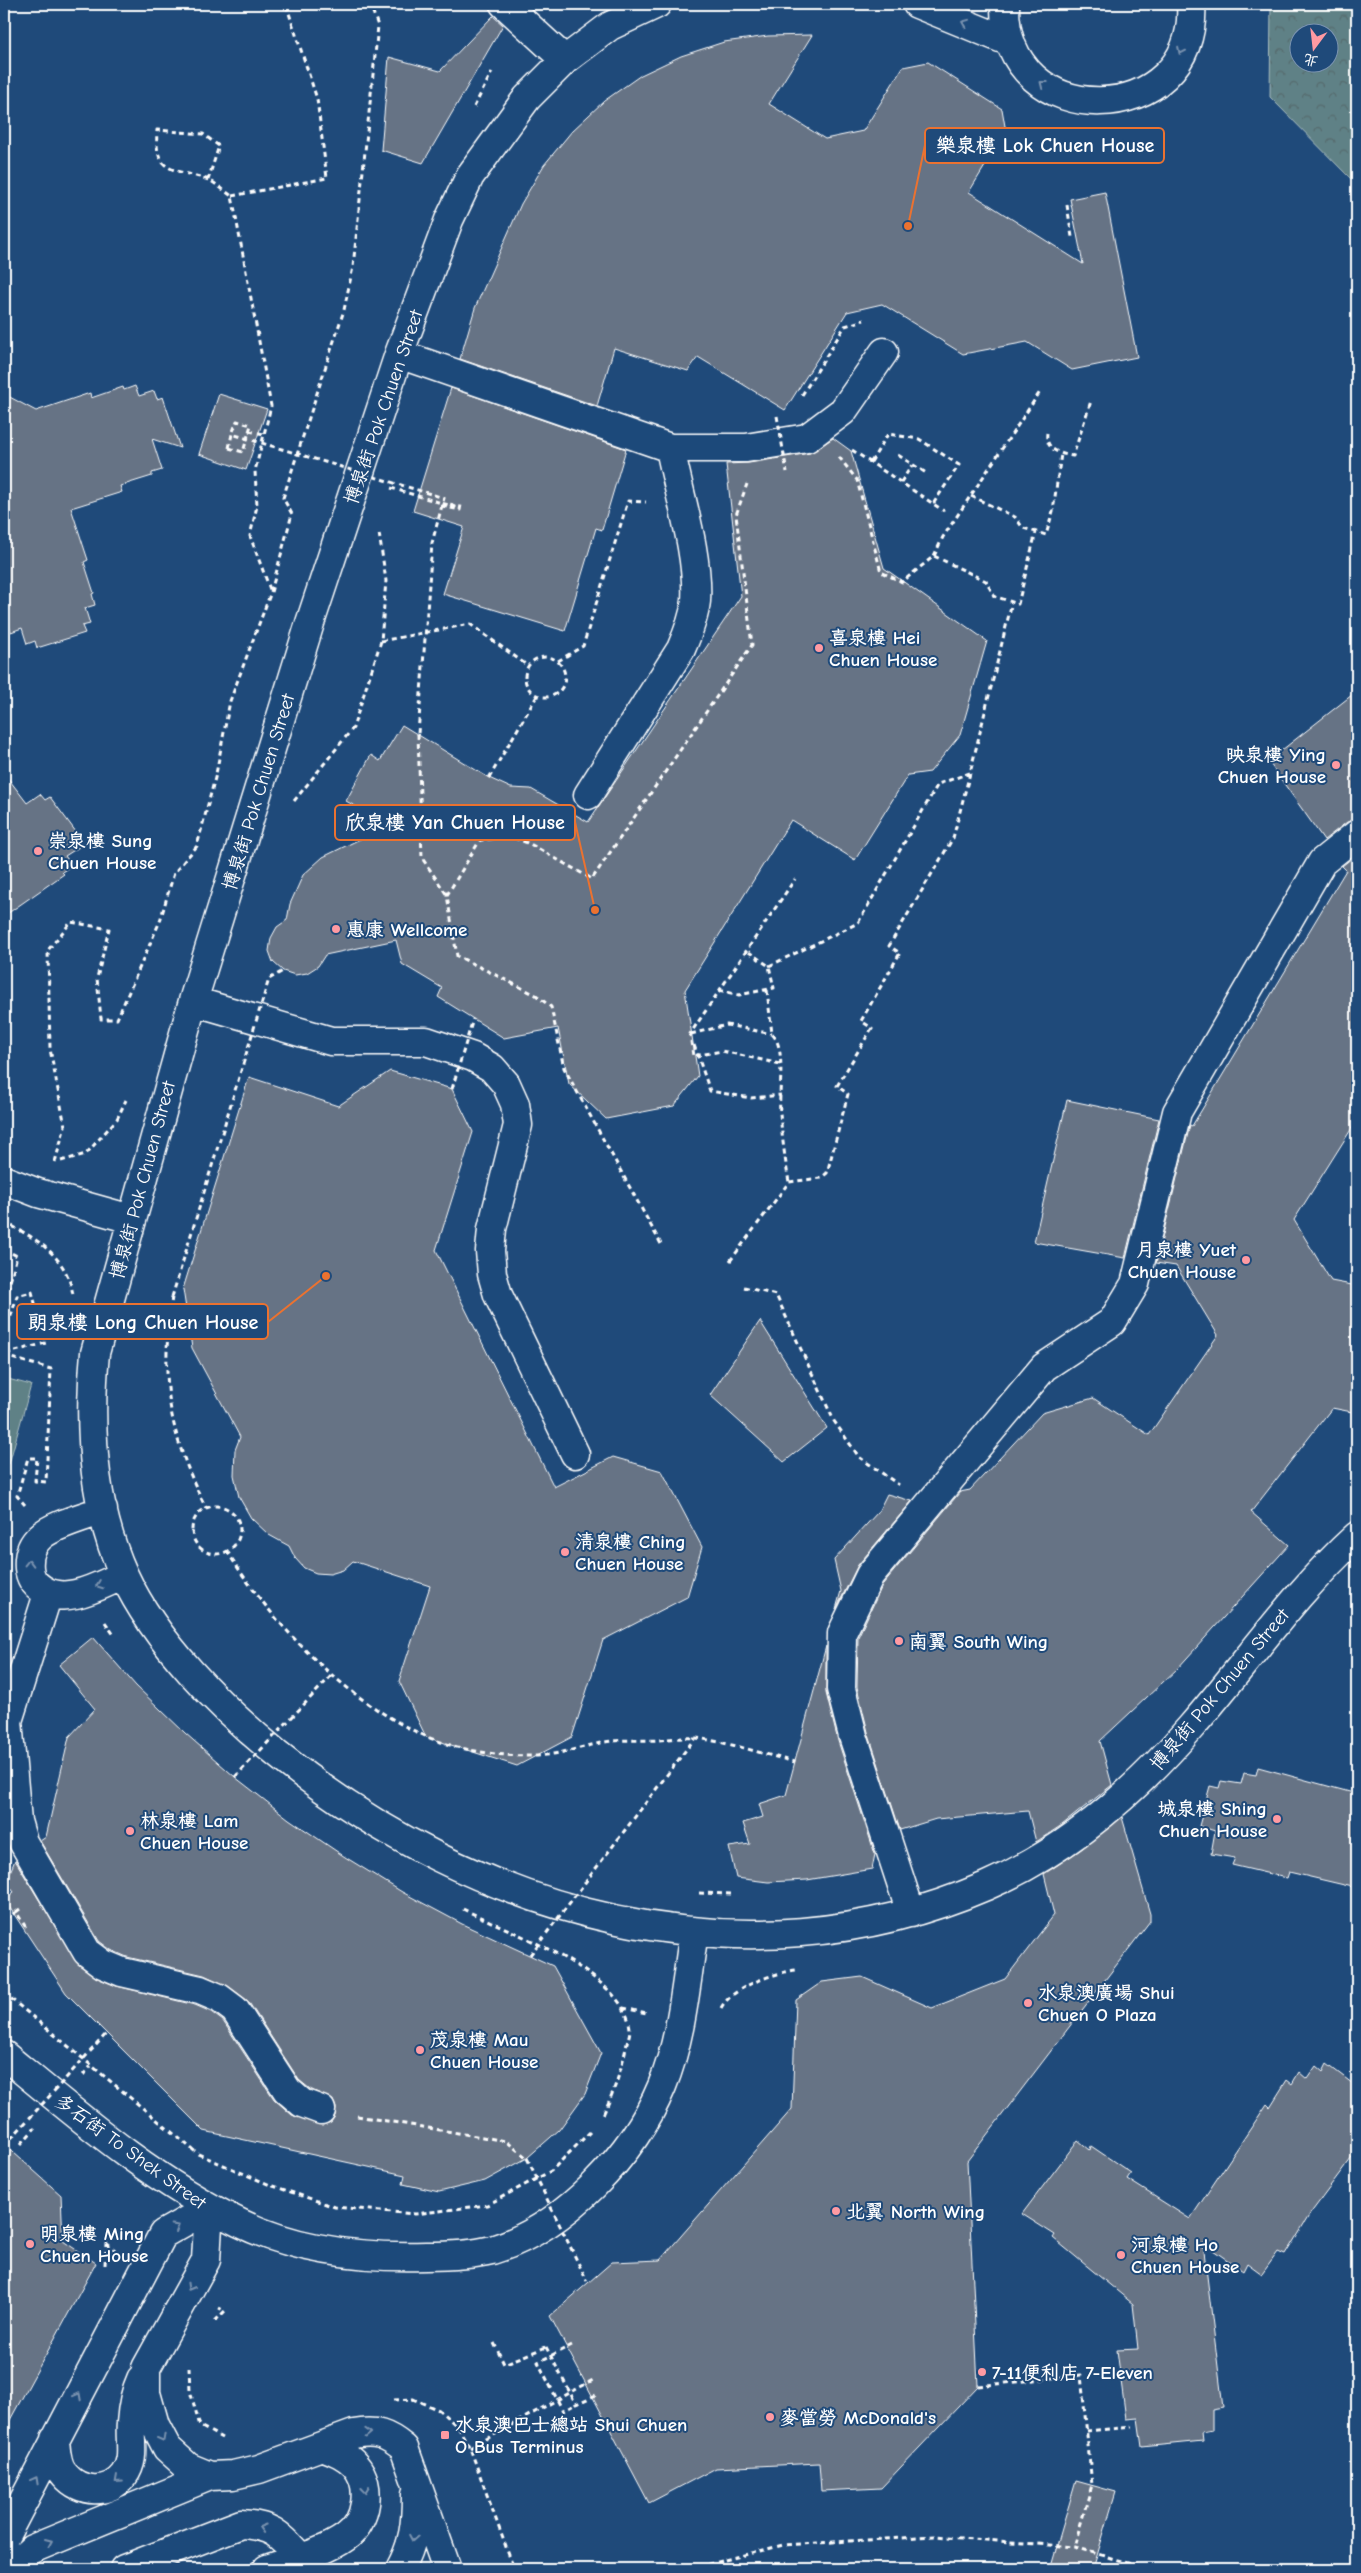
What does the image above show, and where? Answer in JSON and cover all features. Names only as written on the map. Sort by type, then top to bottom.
[{"type":"street","points":[[504,4],[565,60]]},
{"type":"street","name":"博泉街 Pok Chuen Street","points":[[657,4],[610,26],[565,60],[528,98],[470,176],[449,220],[399,354],[310,623],[193,1001],[95,1353],[91,1398],[92,1444],[103,1510],[124,1575],[164,1637],[224,1706],[280,1756],[343,1802],[429,1854],[481,1878],[600,1917],[646,1927],[694,1932],[746,1934],[805,1932],[836,1928],[911,1913],[988,1885],[1020,1869],[1087,1825],[1126,1794],[1193,1726],[1303,1589],[1357,1536]]},
{"type":"street","points":[[917,4],[1010,42]]},
{"type":"street","points":[[1005,4],[1005,18],[1010,42],[1020,60],[1033,76],[1048,88],[1066,97],[1100,102],[1126,99],[1156,82],[1175,63],[1184,46],[1190,26],[1191,4]]},
{"type":"street","points":[[399,354],[670,448],[746,448],[807,438],[843,410],[884,352]]},
{"type":"street","points":[[588,795],[681,649],[691,626],[696,603],[696,578],[670,448]]},
{"type":"street","points":[[911,1913],[848,1718],[841,1689],[842,1633],[870,1575],[1044,1367],[1112,1322],[1135,1284],[1177,1112],[1322,862],[1357,834]]},
{"type":"street","points":[[193,1001],[330,1041],[426,1041],[473,1057],[492,1068],[506,1084],[515,1104],[518,1125],[492,1229],[490,1251],[492,1274],[498,1295],[575,1454]]},
{"type":"street","points":[[4,1180],[47,1196],[131,1219]]},
{"type":"street","points":[[103,1510],[41,1536],[32,1547],[28,1560],[30,1574],[34,1584],[48,1594],[61,1597],[124,1575]]},
{"type":"street","points":[[48,1594],[6,1720],[17,1821],[22,1842],[87,1952],[103,1964],[122,1972],[200,1990],[219,1998],[235,2010],[287,2090],[302,2103],[322,2110]]},
{"type":"street","name":"多石街 To Shek Street","points":[[4,2056],[80,2118],[148,2168],[209,2208],[273,2237],[313,2248],[352,2254],[446,2256],[491,2250],[518,2239],[552,2219],[598,2182],[635,2135],[651,2110],[663,2084],[671,2056],[694,1932]]},
{"type":"street","points":[[55,2439],[56,2458],[64,2474],[77,2486],[93,2490],[111,2486],[124,2475],[132,2460],[131,2425],[137,2388],[162,2336],[206,2260],[209,2208]]},
{"type":"street","points":[[4,2538],[163,2234],[209,2208]]},
{"type":"street","points":[[146,2368],[148,2401],[155,2426],[167,2448],[188,2467],[210,2476]]},
{"type":"street","points":[[10,2569],[32,2549],[210,2476],[233,2475],[259,2469],[370,2431],[389,2435],[404,2448],[447,2569]]},
{"type":"street","points":[[267,2569],[346,2537],[360,2522],[366,2503],[364,2484],[356,2466],[341,2453],[322,2446]]},
{"type":"street","points":[[400,2569],[411,2549],[416,2521],[414,2472]]},
{"type":"street","points":[[124,2569],[241,2524],[261,2525],[279,2534],[300,2557]]},
{"type":"path","points":[[208,180],[219,146],[203,134],[157,130],[156,149],[161,160],[175,172],[208,180],[232,196],[326,178],[317,99],[286,4]]},
{"type":"path","points":[[4,1222],[35,1238],[65,1126],[50,1049],[48,950],[72,922],[109,929],[96,978],[101,1019],[117,1019],[160,921],[174,873],[197,846],[216,774],[230,701],[272,592],[292,514],[283,498],[346,302],[353,267],[378,26],[370,4]]},
{"type":"path","points":[[232,196],[271,406],[255,471],[257,506],[250,536],[272,592]]},
{"type":"path","points":[[1066,205],[1072,236]]},
{"type":"path","points":[[801,398],[845,326],[864,320]]},
{"type":"path","points":[[944,511],[851,449],[837,454],[857,480],[881,572],[902,582],[934,556],[943,538],[1040,392]]},
{"type":"path","points":[[1047,433],[1046,440],[1052,449],[1061,454],[1073,456],[1091,401]]},
{"type":"path","points":[[777,408],[787,472]]},
{"type":"path","points":[[237,420],[251,425],[249,431],[243,452],[229,448],[237,420]]},
{"type":"path","points":[[249,431],[264,434]]},
{"type":"path","points":[[232,434],[444,498],[432,543],[418,734],[422,858],[447,895]]},
{"type":"path","points":[[871,462],[888,434],[919,439],[959,465],[933,504]]},
{"type":"path","points":[[971,496],[1015,517],[1023,528],[1046,535],[1053,511],[1061,454]]},
{"type":"path","points":[[898,456],[926,473]]},
{"type":"path","points":[[901,482],[912,465]]},
{"type":"path","points":[[387,487],[455,506],[453,505],[460,510],[461,505]]},
{"type":"path","points":[[558,661],[565,674],[563,686],[559,692],[551,696],[537,696],[526,686],[524,679],[528,666],[536,658],[543,657],[558,661],[583,646],[628,501],[682,505]]},
{"type":"path","points":[[442,506],[453,505]]},
{"type":"path","points":[[934,556],[986,581],[994,596],[1018,604],[1036,532]]},
{"type":"path","points":[[790,1182],[821,1178],[827,1173],[848,1094],[837,1086],[872,1028],[861,1021],[900,953],[890,946],[953,838],[1012,602]]},
{"type":"path","name":"博泉街 Pok Chuen Street","points":[[291,809],[312,778],[339,748],[353,728],[380,641],[470,624],[528,666]]},
{"type":"path","points":[[489,778],[537,696]]},
{"type":"path","points":[[769,966],[858,923],[938,784],[970,773]]},
{"type":"path","points":[[780,1064],[722,1051],[693,1056],[690,1034],[795,879]]},
{"type":"path","points":[[720,990],[739,995],[774,988],[769,966],[746,950]]},
{"type":"path","points":[[206,1508],[186,1469],[173,1427],[166,1384],[168,1323],[172,1297],[269,979],[283,971]]},
{"type":"path","points":[[767,990],[772,1034]]},
{"type":"path","points":[[452,1089],[473,1019]]},
{"type":"path","points":[[690,1034],[727,1024],[772,1034],[777,1038],[780,1064],[780,1111],[790,1182],[730,1261]]},
{"type":"path","points":[[692,1040],[710,1091],[751,1098],[781,1095]]},
{"type":"path","points":[[586,1110],[661,1244]]},
{"type":"path","points":[[4,1249],[17,1256],[4,1304]]},
{"type":"path","points":[[744,1288],[776,1295],[834,1420],[859,1457],[908,1490]]},
{"type":"path","points":[[4,1317],[10,1318],[17,1296],[32,1292],[46,1343],[4,1355]]},
{"type":"path","points":[[4,1355],[52,1369],[46,1482],[35,1481],[37,1458],[28,1458],[17,1496],[28,1509]]},
{"type":"path","points":[[223,1507],[237,1517],[241,1530],[239,1538],[227,1551],[220,1554],[211,1553],[197,1544],[192,1529],[198,1514],[206,1508],[223,1507]]},
{"type":"path","points":[[227,1551],[264,1605],[285,1630],[333,1674],[391,1720],[425,1736],[460,1748],[496,1755],[533,1756],[570,1752],[605,1742],[695,1738],[795,1762]]},
{"type":"path","points":[[235,1777],[333,1674]]},
{"type":"path","points":[[285,1715],[292,1721]]},
{"type":"path","points":[[530,1955],[695,1738]]},
{"type":"path","points":[[585,1875],[594,1877]]},
{"type":"path","points":[[696,1892],[734,1894]]},
{"type":"path","points":[[5,1919],[22,1907]]},
{"type":"path","points":[[16,1912],[25,1926]]},
{"type":"path","points":[[5,2145],[107,2033]]},
{"type":"path","points":[[322,2110],[506,2141],[527,2158],[587,2281]]},
{"type":"path","points":[[494,2343],[504,2364],[546,2347],[576,2404]]},
{"type":"path","points":[[572,2345],[538,2362],[563,2411],[596,2395]]},
{"type":"path","points":[[978,2386],[1081,2376],[1092,2485],[1074,2547]]},
{"type":"path","points":[[470,2448],[594,2380]]},
{"type":"path","points":[[1086,2431],[1132,2427]]},
{"type":"path","points":[[690,2569],[782,2545],[925,2536],[1074,2547],[1148,2569]]},
{"type":"green space","points":[[1271,4],[1357,4],[1357,185],[1270,97]]},
{"type":"green space","points":[[4,1378],[31,1385],[9,1464],[4,1463]]},
{"type":"building","points":[[493,16],[503,25],[423,163],[381,150],[389,57],[440,71]]},
{"type":"building","points":[[812,35],[769,104],[825,139],[863,131],[903,67],[928,62],[1002,109],[1006,132],[969,192],[1083,264],[1070,199],[1105,192],[1137,357],[1072,370],[1027,342],[963,354],[882,304],[847,312],[785,410],[698,357],[688,371],[614,348],[597,406],[460,359],[475,308],[521,204],[544,165],[572,131],[604,101],[641,75],[681,56],[724,42],[768,36]]},
{"type":"building","points":[[135,386],[139,396],[154,391],[157,399],[163,397],[180,448],[152,439],[162,470],[152,473],[152,476],[120,486],[122,492],[71,508],[88,560],[84,562],[94,593],[92,594],[95,605],[85,608],[90,624],[82,626],[85,633],[37,648],[35,641],[27,644],[22,628],[11,632],[4,610],[4,394],[36,411],[90,393],[91,398],[123,387],[124,390]]},
{"type":"building","points":[[451,388],[626,449],[602,530],[596,528],[565,631],[443,594],[464,527],[413,511]]},
{"type":"building","points":[[219,394],[267,409],[246,470],[199,454]]},
{"type":"building","points":[[833,438],[851,451],[884,568],[987,641],[960,735],[930,772],[908,775],[855,860],[791,820],[685,990],[698,1076],[674,1106],[606,1119],[569,1084],[558,1028],[504,1038],[438,997],[442,988],[402,964],[396,940],[325,955],[318,966],[307,973],[295,975],[283,971],[273,962],[269,951],[271,938],[277,927],[287,920],[290,904],[303,875],[323,857],[389,825],[346,801],[371,755],[380,761],[402,725],[489,778],[511,788],[531,789],[588,822],[741,596],[726,464],[749,463],[810,453]]},
{"type":"building","points":[[1357,691],[1357,819],[1347,822],[1324,840],[1268,761]]},
{"type":"building","name":"崇泉樓 Sung Chuen House","points":[[4,773],[27,803],[40,794],[45,800],[50,797],[79,836],[74,840],[79,847],[65,856],[72,865],[62,872],[64,874],[4,916]]},
{"type":"building","points":[[1357,854],[1357,1120],[1294,1220],[1331,1281],[1357,1286],[1357,1413],[1332,1408],[1251,1512],[1289,1545],[1177,1669],[1100,1741],[1112,1785],[1062,1825],[1036,1842],[1028,1811],[936,1819],[900,1830],[868,1732],[857,1687],[858,1637],[883,1584],[960,1492],[970,1490],[1042,1413],[1093,1398],[1149,1435],[1218,1335],[1176,1266],[1156,1263],[1190,1125],[1192,1126],[1346,870],[1342,866]]},
{"type":"building","points":[[390,1071],[452,1089],[473,1132],[436,1250],[554,1487],[613,1457],[662,1471],[702,1547],[687,1597],[603,1640],[572,1737],[517,1766],[426,1737],[399,1681],[430,1586],[353,1561],[343,1570],[330,1574],[316,1573],[304,1568],[295,1558],[289,1546],[269,1535],[251,1518],[239,1497],[234,1475],[235,1450],[240,1437],[192,1348],[183,1289],[249,1077],[338,1106]]},
{"type":"building","points":[[1067,1100],[1159,1119],[1125,1258],[1034,1242]]},
{"type":"building","points":[[760,1321],[827,1428],[784,1462],[710,1395]]},
{"type":"building","points":[[887,1494],[912,1501],[858,1565],[836,1609],[841,1591],[834,1560],[878,1512]]},
{"type":"building","points":[[93,1637],[136,1686],[185,1733],[235,1777],[289,1819],[345,1857],[402,1892],[462,1924],[553,1966],[601,2053],[585,2094],[559,2130],[527,2158],[485,2181],[439,2192],[403,2184],[405,2175],[204,2131],[66,1993],[4,1899],[14,1892],[6,1882],[15,1860],[78,1964],[97,1978],[116,1986],[195,2005],[211,2012],[223,2021],[274,2099],[292,2115],[323,2125],[331,2122],[335,2116],[336,2108],[333,2100],[310,2089],[299,2080],[248,2001],[228,1986],[204,1975],[127,1957],[111,1950],[99,1941],[40,1841],[46,1837],[69,1737],[95,1709],[59,1665]]},
{"type":"building","points":[[826,1646],[826,1693],[838,1741],[875,1854],[872,1869],[807,1880],[768,1882],[736,1878],[729,1847],[750,1844],[743,1823],[763,1817],[759,1804],[786,1795]]},
{"type":"building","name":"城泉樓 Shing Chuen House","points":[[1258,1767],[1357,1794],[1357,1888],[1289,1872],[1287,1878],[1232,1865],[1235,1858],[1211,1854],[1215,1831],[1199,1826],[1210,1786],[1219,1788],[1221,1781],[1241,1784],[1244,1773],[1256,1775]]},
{"type":"building","name":"北翼 North Wing","points":[[1122,1817],[1150,1914],[1150,1921],[967,2161],[978,2386],[881,2488],[821,2491],[819,2463],[716,2468],[649,2503],[550,2316],[612,2262],[660,2260],[792,2109],[796,2000],[822,1982],[862,1977],[932,2008],[1005,1979],[1054,1915],[1044,1874],[1080,1850]]},
{"type":"building","name":"河泉樓 Ho Chuen House","points":[[1327,2064],[1357,2087],[1357,2151],[1310,2214],[1285,2255],[1278,2252],[1262,2274],[1247,2263],[1243,2271],[1203,2243],[1223,2408],[1212,2410],[1212,2430],[1202,2432],[1203,2441],[1142,2447],[1138,2418],[1126,2419],[1117,2350],[1138,2349],[1133,2304],[1053,2238],[1055,2235],[1022,2214],[1078,2140],[1090,2150],[1091,2146],[1131,2173],[1127,2179],[1190,2219],[1267,2104],[1270,2107],[1287,2080],[1292,2084],[1299,2072],[1307,2079],[1316,2066],[1323,2072]]},
{"type":"building","points":[[4,2144],[61,2195],[63,2241],[96,2263],[4,2431]]},
{"type":"building","points":[[1076,2481],[1116,2492],[1093,2569],[1050,2569]]},
{"type":"place","name":"樂泉樓 Lok Chuen House","points":[[908,226]]},
{"type":"place","name":"喜泉樓 Hei Chuen House","points":[[819,648]]},
{"type":"place","name":"映泉樓 Ying Chuen House","points":[[1336,765]]},
{"type":"place","name":"崇泉樓 Sung Chuen House","points":[[38,851]]},
{"type":"place","name":"欣泉樓 Yan Chuen House","points":[[595,910]]},
{"type":"place","name":"惠康 Wellcome","points":[[336,929]]},
{"type":"place","name":"月泉樓 Yuet Chuen House","points":[[1246,1260]]},
{"type":"place","name":"朗泉樓 Long Chuen House","points":[[326,1276]]},
{"type":"place","name":"清泉樓 Ching Chuen House","points":[[565,1552]]},
{"type":"place","name":"南翼 South Wing","points":[[899,1641]]},
{"type":"place","name":"城泉樓 Shing Chuen House","points":[[1277,1819]]},
{"type":"place","name":"林泉樓 Lam Chuen House","points":[[130,1831]]},
{"type":"place","name":"水泉澳廣場 Shui Chuen O Plaza","points":[[1028,2003]]},
{"type":"place","name":"茂泉樓 Mau Chuen House","points":[[420,2050]]},
{"type":"place","name":"北翼 North Wing","points":[[836,2211]]},
{"type":"place","name":"明泉樓 Ming Chuen House","points":[[30,2244]]},
{"type":"place","name":"河泉樓 Ho Chuen House","points":[[1121,2255]]},
{"type":"place","name":"7-11便利店 7-Eleven","points":[[982,2372]]},
{"type":"place","name":"麥當勞 McDonald's","points":[[770,2417]]},
{"type":"place","name":"水泉澳巴士總站 Shui Chuen O Bus Terminus","points":[[445,2435]]}]
